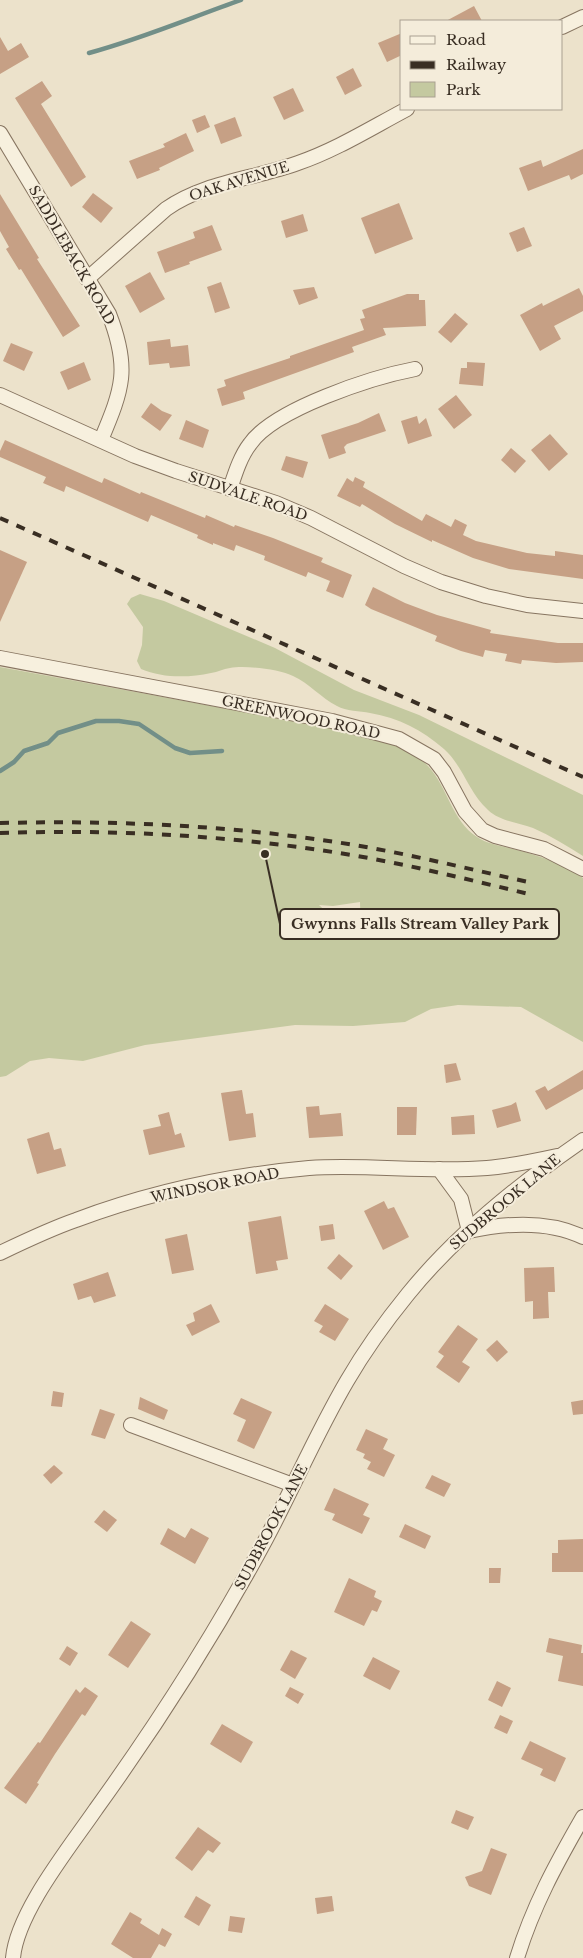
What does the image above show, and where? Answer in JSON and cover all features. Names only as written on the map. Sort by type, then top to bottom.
[{"type":"street","points":[[563,27],[583,17]]},
{"type":"street","name":"OAK AVENUE","points":[[87,279],[166,209],[179,200],[203,190],[275,171],[308,160],[329,151],[405,110]]},
{"type":"street","name":"SADDLEBACK ROAD","points":[[0,133],[109,314],[118,337],[122,357],[120,386],[116,405],[101,440]]},
{"type":"street","points":[[230,489],[240,461],[250,443],[264,428],[289,412],[388,374],[415,369]]},
{"type":"street","name":"SUDVALE ROAD","points":[[0,395],[152,462],[276,503],[311,518],[404,566],[441,582],[486,596],[527,605],[583,611]]},
{"type":"street","name":"GREENWOOD ROAD","points":[[0,658],[332,721],[399,739],[434,760],[444,772],[465,811],[482,830],[495,836],[544,849],[583,869]]},
{"type":"street","name":"SUDBROOK LANE","points":[[13,1958],[14,1946],[29,1911],[58,1863],[143,1744],[226,1610],[265,1541],[346,1381],[373,1339],[437,1259],[526,1182],[583,1140]]},
{"type":"street","name":"WINDSOR ROAD","points":[[0,1253],[76,1220],[131,1202],[188,1187],[234,1178],[319,1168],[356,1166],[439,1169],[486,1168],[561,1156]]},
{"type":"street","points":[[439,1169],[461,1199],[469,1231],[495,1226],[530,1225],[574,1232],[583,1237]]},
{"type":"street","points":[[130,1425],[293,1485]]},
{"type":"street","points":[[517,1958],[550,1873],[583,1817]]},
{"type":"green space","points":[[140,594],[164,601],[275,648],[354,690],[419,715],[583,795],[583,856],[540,831],[493,814],[481,803],[451,756],[436,742],[419,731],[381,715],[341,708],[293,676],[279,671],[252,667],[236,667],[214,673],[184,676],[166,676],[141,669],[137,661],[142,645],[143,627],[127,604],[131,598]]},
{"type":"green space","points":[[0,667],[330,728],[369,736],[395,744],[418,757],[428,766],[435,774],[461,822],[477,837],[492,844],[526,852],[552,861],[583,878],[583,1042],[521,1007],[458,1005],[431,1009],[405,1022],[353,1026],[295,1025],[145,1045],[83,1061],[49,1058],[30,1061],[6,1076],[0,1077]],"holes":[[[360,902],[361,937],[335,920],[319,905],[333,906]]]},
{"type":"building","points":[[474,6],[481,20],[448,20]]},
{"type":"building","points":[[400,34],[400,56],[387,62],[378,43]]},
{"type":"building","points":[[0,37],[8,51],[21,43],[29,57],[0,74]]},
{"type":"building","points":[[353,68],[362,86],[345,95],[336,77]]},
{"type":"building","points":[[42,81],[52,96],[41,104],[86,177],[71,187],[15,98]]},
{"type":"building","points":[[293,88],[304,111],[284,120],[273,97]]},
{"type":"building","points":[[205,115],[210,127],[197,133],[192,120]]},
{"type":"building","points":[[235,117],[242,136],[221,144],[214,125]]},
{"type":"building","points":[[186,133],[194,151],[159,168],[160,170],[137,179],[129,161],[165,147],[163,144]]},
{"type":"building","points":[[583,149],[583,174],[571,180],[569,175],[528,191],[519,168],[541,160],[543,167]]},
{"type":"building","points":[[93,193],[113,208],[101,223],[82,207]]},
{"type":"building","points":[[0,194],[39,258],[37,259],[80,326],[63,337],[21,269],[19,270],[6,249],[9,247],[0,231]]},
{"type":"building","points":[[399,203],[413,239],[375,254],[361,218]]},
{"type":"building","points":[[303,214],[308,231],[286,238],[281,221]]},
{"type":"building","points":[[212,225],[222,250],[165,273],[157,252],[195,238],[193,232]]},
{"type":"building","points":[[524,227],[532,246],[517,252],[509,233]]},
{"type":"building","points":[[150,272],[165,299],[140,313],[125,286]]},
{"type":"building","points":[[221,282],[230,308],[215,313],[207,287]]},
{"type":"building","points":[[314,287],[318,298],[299,305],[293,290]]},
{"type":"building","points":[[579,288],[583,296],[583,311],[554,326],[561,339],[540,351],[520,315],[542,303],[543,306]]},
{"type":"building","points":[[407,294],[419,294],[419,300],[425,300],[426,326],[383,328],[386,335],[352,347],[354,352],[243,392],[245,399],[222,406],[217,389],[226,386],[224,380],[364,330],[360,319],[365,318],[362,310]]},
{"type":"building","points":[[455,313],[468,324],[451,343],[438,332]]},
{"type":"building","points":[[170,339],[171,347],[188,345],[190,366],[170,368],[169,363],[149,365],[147,342]]},
{"type":"building","points":[[11,343],[33,352],[24,371],[3,361]]},
{"type":"building","points":[[84,362],[91,380],[68,390],[60,372]]},
{"type":"building","points":[[467,362],[485,363],[483,386],[459,384],[461,368],[467,368]]},
{"type":"building","points":[[456,395],[472,415],[454,429],[438,409]]},
{"type":"building","points":[[151,403],[172,415],[160,431],[141,417]]},
{"type":"building","points":[[379,413],[386,431],[347,444],[344,447],[346,453],[329,459],[321,435],[358,423]]},
{"type":"building","points":[[417,416],[419,424],[426,418],[432,436],[408,444],[401,421]]},
{"type":"building","points":[[186,420],[209,430],[203,448],[179,439]]},
{"type":"building","points":[[550,434],[568,454],[549,471],[531,450]]},
{"type":"building","points":[[5,440],[102,483],[104,478],[140,494],[141,492],[205,518],[206,515],[234,527],[235,525],[273,538],[323,558],[321,562],[352,575],[343,598],[326,591],[330,581],[308,572],[306,577],[264,560],[265,556],[236,545],[234,551],[213,543],[213,545],[197,538],[198,535],[151,515],[148,522],[66,486],[64,492],[43,483],[46,477],[0,457],[0,451]]},
{"type":"building","points":[[511,448],[526,461],[515,473],[501,460]]},
{"type":"building","points":[[286,456],[308,462],[303,478],[281,470]]},
{"type":"building","points":[[355,477],[365,482],[363,487],[422,521],[426,514],[451,527],[455,519],[467,525],[463,535],[476,541],[527,553],[555,556],[555,551],[583,555],[583,579],[509,569],[473,558],[432,540],[432,542],[395,524],[362,504],[360,507],[337,496],[347,478],[353,482]]},
{"type":"building","points":[[0,550],[27,562],[0,622]]},
{"type":"building","points":[[373,587],[405,603],[437,615],[491,630],[490,633],[558,643],[583,643],[583,662],[556,663],[522,660],[521,664],[505,661],[507,654],[485,650],[483,657],[461,651],[435,641],[437,636],[365,605]]},
{"type":"building","points":[[456,1063],[461,1080],[446,1083],[444,1065]]},
{"type":"building","points":[[583,1070],[583,1089],[546,1110],[535,1091],[545,1086],[548,1091]]},
{"type":"building","points":[[242,1090],[246,1114],[253,1113],[256,1137],[229,1141],[221,1093]]},
{"type":"building","points":[[516,1102],[521,1121],[497,1128],[492,1110]]},
{"type":"building","points":[[319,1106],[320,1115],[341,1113],[343,1136],[309,1138],[306,1107]]},
{"type":"building","points":[[397,1107],[417,1107],[416,1135],[397,1135]]},
{"type":"building","points":[[169,1112],[175,1135],[181,1133],[185,1147],[149,1155],[143,1130],[161,1126],[158,1115]]},
{"type":"building","points":[[474,1115],[475,1134],[452,1135],[451,1117]]},
{"type":"building","points":[[49,1132],[54,1150],[61,1148],[66,1166],[37,1174],[27,1139]]},
{"type":"building","points":[[384,1201],[388,1209],[394,1207],[409,1237],[383,1250],[364,1211]]},
{"type":"building","points":[[281,1216],[288,1259],[276,1261],[278,1270],[256,1274],[248,1222]]},
{"type":"building","points":[[333,1224],[335,1239],[321,1241],[319,1226]]},
{"type":"building","points":[[187,1234],[194,1270],[172,1274],[165,1239]]},
{"type":"building","points":[[339,1254],[353,1266],[341,1280],[327,1268]]},
{"type":"building","points":[[554,1267],[555,1292],[548,1292],[549,1318],[533,1319],[533,1301],[525,1302],[524,1268]]},
{"type":"building","points":[[108,1272],[116,1296],[94,1303],[91,1296],[78,1300],[73,1284]]},
{"type":"building","points":[[211,1304],[220,1322],[192,1336],[186,1325],[195,1321],[193,1313]]},
{"type":"building","points":[[325,1304],[349,1319],[335,1341],[319,1332],[323,1326],[314,1321]]},
{"type":"building","points":[[458,1325],[478,1339],[462,1362],[470,1367],[459,1383],[436,1367],[444,1356],[438,1352]]},
{"type":"building","points":[[497,1340],[508,1352],[497,1362],[486,1350]]},
{"type":"building","points":[[53,1391],[64,1393],[62,1407],[51,1406]]},
{"type":"building","points":[[140,1397],[168,1410],[164,1420],[138,1409]]},
{"type":"building","points":[[241,1398],[272,1412],[254,1449],[237,1441],[246,1420],[233,1414]]},
{"type":"building","points":[[583,1400],[583,1414],[573,1415],[571,1402]]},
{"type":"building","points":[[100,1409],[115,1414],[105,1439],[91,1435]]},
{"type":"building","points":[[366,1429],[388,1439],[383,1449],[395,1455],[384,1477],[367,1469],[371,1462],[363,1458],[365,1454],[356,1450]]},
{"type":"building","points":[[54,1465],[63,1473],[51,1484],[43,1475]]},
{"type":"building","points":[[432,1475],[451,1484],[444,1497],[425,1488]]},
{"type":"building","points":[[334,1488],[369,1504],[363,1515],[370,1518],[362,1534],[332,1520],[335,1514],[324,1510]]},
{"type":"building","points":[[104,1510],[117,1520],[107,1532],[94,1522]]},
{"type":"building","points":[[405,1524],[431,1536],[425,1549],[399,1537]]},
{"type":"building","points":[[168,1528],[185,1538],[191,1528],[209,1538],[195,1564],[160,1544]]},
{"type":"building","points":[[583,1539],[583,1572],[552,1572],[552,1553],[558,1553],[558,1540]]},
{"type":"building","points":[[489,1568],[501,1568],[500,1583],[489,1583]]},
{"type":"building","points":[[349,1578],[376,1591],[374,1597],[382,1601],[377,1612],[372,1610],[364,1626],[334,1612]]},
{"type":"building","points":[[131,1621],[151,1634],[128,1668],[108,1655]]},
{"type":"building","points":[[549,1638],[582,1645],[583,1686],[558,1681],[563,1656],[546,1652]]},
{"type":"building","points":[[67,1646],[78,1653],[70,1666],[59,1659]]},
{"type":"building","points":[[291,1650],[307,1658],[295,1679],[280,1670]]},
{"type":"building","points":[[373,1657],[400,1671],[390,1690],[363,1676]]},
{"type":"building","points":[[497,1681],[511,1688],[502,1707],[488,1700]]},
{"type":"building","points":[[85,1687],[98,1696],[85,1716],[82,1714],[55,1754],[26,1804],[4,1788],[38,1742],[40,1743],[76,1689],[80,1693]]},
{"type":"building","points":[[290,1687],[304,1694],[298,1704],[285,1696]]},
{"type":"building","points":[[500,1715],[513,1721],[507,1734],[494,1728]]},
{"type":"building","points":[[222,1724],[253,1742],[241,1763],[210,1744]]},
{"type":"building","points":[[530,1741],[566,1758],[555,1782],[540,1775],[543,1769],[521,1759]]},
{"type":"building","points":[[456,1810],[474,1817],[468,1830],[451,1823]]},
{"type":"building","points":[[198,1827],[221,1843],[213,1853],[208,1850],[192,1871],[175,1858]]},
{"type":"building","points":[[491,1848],[507,1854],[491,1895],[469,1886],[465,1877],[482,1871]]},
{"type":"building","points":[[196,1896],[211,1905],[199,1926],[184,1917]]},
{"type":"building","points":[[332,1896],[334,1911],[317,1914],[315,1898]]},
{"type":"building","points":[[130,1912],[142,1919],[140,1923],[159,1935],[162,1928],[172,1934],[165,1947],[159,1944],[151,1958],[133,1958],[111,1944]]},
{"type":"building","points":[[230,1916],[245,1918],[242,1933],[228,1931]]},
{"type":"waterway","points":[[89,53],[146,35],[241,0]]},
{"type":"waterway","points":[[0,771],[14,762],[24,751],[48,743],[58,733],[96,721],[119,721],[139,724],[175,748],[190,753],[222,751]]},
{"type":"railway","points":[[0,518],[583,777]]},
{"type":"railway","points":[[0,823],[138,824],[229,829],[275,834],[366,847],[533,883]]},
{"type":"railway","points":[[0,833],[136,833],[273,844],[384,861],[529,894]]},
{"type":"place","name":"Gwynns Falls Stream Valley Park","points":[[265,854]]}]
